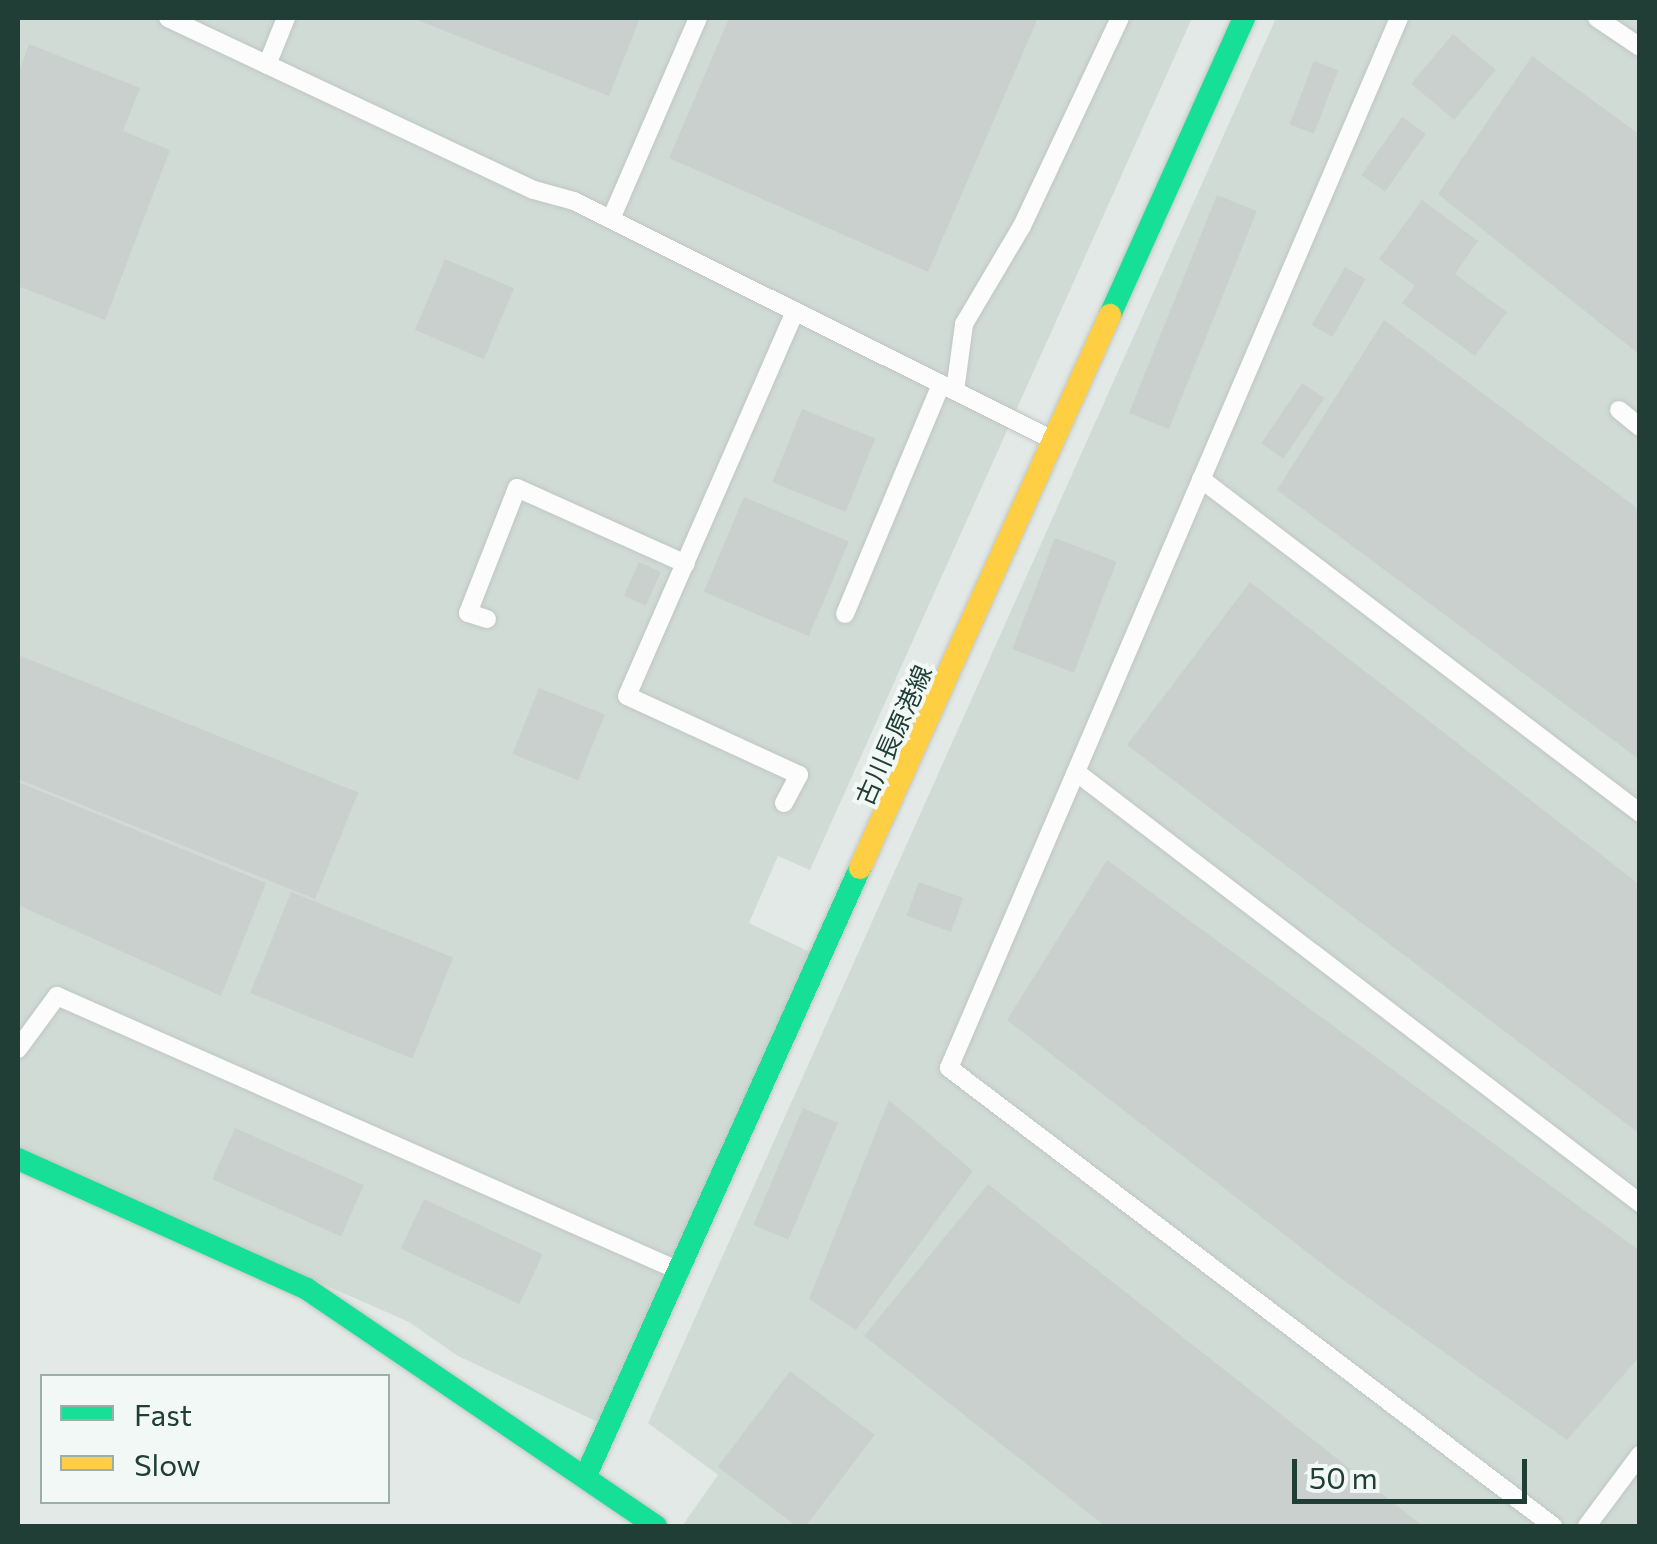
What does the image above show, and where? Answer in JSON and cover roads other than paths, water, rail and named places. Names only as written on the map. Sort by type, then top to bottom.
[{"type":"main road","name":"古川長原港線","points":[[588,1474],[1057,442],[1244,18]]},
{"type":"main road","points":[[18,1159],[307,1289],[588,1474],[656,1526]]},
{"type":"lane","points":[[168,18],[611,220],[1057,442]]},
{"type":"lane","points":[[267,65],[286,18]]},
{"type":"lane","points":[[611,220],[698,18]]},
{"type":"lane","points":[[845,614],[948,387],[964,324],[1022,226],[1120,18]]},
{"type":"lane","points":[[1399,18],[949,1068],[1553,1526]]},
{"type":"lane","points":[[1596,18],[1640,47]]},
{"type":"lane","points":[[784,802],[799,775],[627,696],[795,311]]},
{"type":"lane","points":[[1619,410],[1640,426]]},
{"type":"lane","points":[[1201,480],[1640,813]]},
{"type":"lane","points":[[487,619],[468,613],[517,488],[686,564]]},
{"type":"lane","points":[[1076,772],[1640,1203]]},
{"type":"lane","points":[[18,1049],[58,996],[680,1271]]},
{"type":"lane","points":[[1587,1526],[1640,1455]]}]
